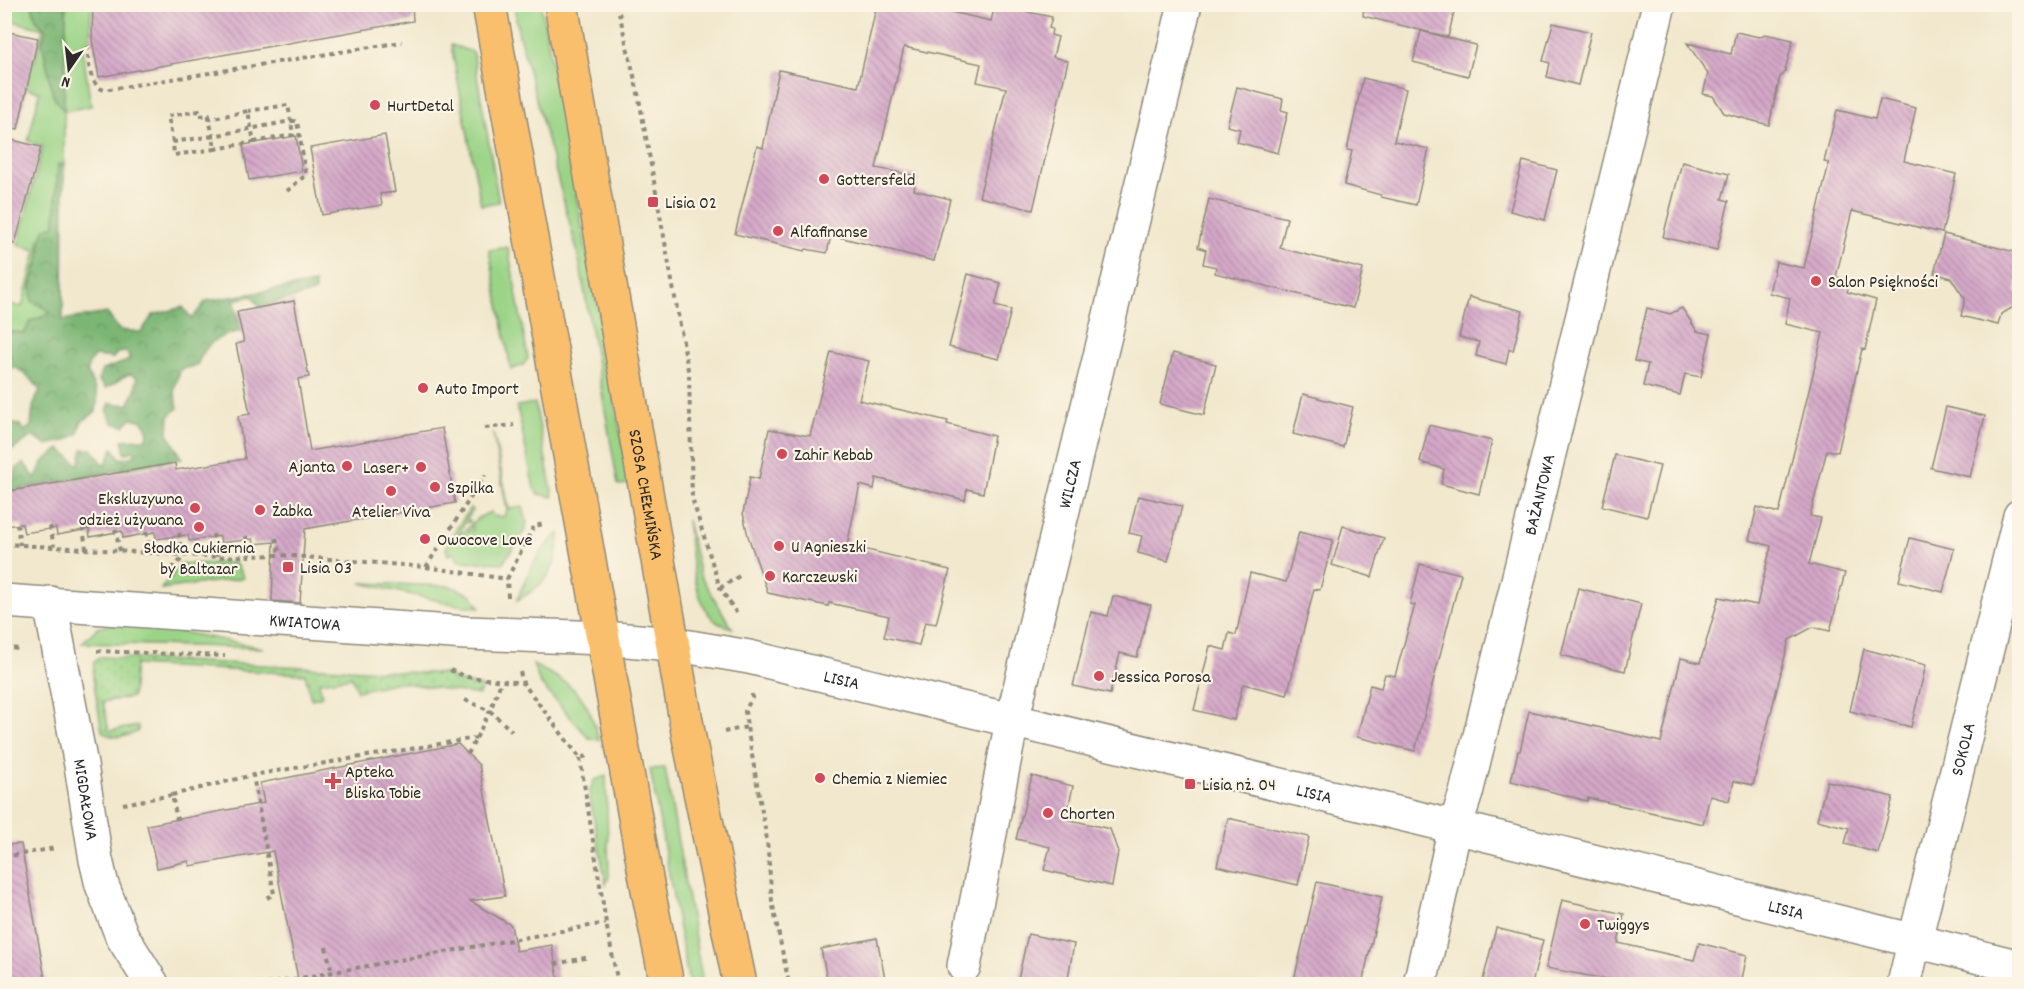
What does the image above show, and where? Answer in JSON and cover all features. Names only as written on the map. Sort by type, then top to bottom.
[{"type":"main road","points":[[489,4],[647,884],[667,984]]},
{"type":"main road","name":"SZOSA CHEŁMIŃSKA","points":[[561,4],[688,738],[740,984]]},
{"type":"street","name":"WILCZA","points":[[964,966],[1012,722],[1185,4]]},
{"type":"street","name":"BAŻANTOWA","points":[[1420,984],[1455,827],[1466,793],[1659,4]]},
{"type":"street","name":"SOKOLA","points":[[1904,984],[2019,516]]},
{"type":"street","name":"KWIATOWA","points":[[4,601],[466,633],[604,638]]},
{"type":"street","name":"MIGDAŁOWA","points":[[50,603],[102,885],[122,936],[153,984]]},
{"type":"street","name":"LISIA","points":[[604,638],[672,644],[749,657],[1455,827],[2019,967]]},
{"type":"path","points":[[617,4],[638,93],[689,375],[692,498],[720,588],[747,630],[752,698],[745,711],[747,728],[767,840],[772,901],[789,984]]},
{"type":"path","points":[[87,46],[92,78],[95,84],[104,90],[402,42]]},
{"type":"path","points":[[209,118],[288,105],[291,121],[293,135],[214,149],[174,155],[168,116],[199,111],[200,116],[209,115],[209,118],[213,136],[214,149]]},
{"type":"path","points":[[248,111],[254,142]]},
{"type":"path","points":[[172,142],[297,121],[306,175],[287,191]]},
{"type":"path","points":[[485,428],[514,425]]},
{"type":"path","points":[[426,567],[485,475]]},
{"type":"path","points":[[17,524],[20,545]]},
{"type":"path","points":[[50,526],[54,546]]},
{"type":"path","points":[[83,527],[86,549]]},
{"type":"path","points":[[115,529],[120,551]]},
{"type":"path","points":[[146,532],[151,552]]},
{"type":"path","points":[[179,533],[181,554]]},
{"type":"path","points":[[213,534],[217,556]]},
{"type":"path","points":[[246,536],[250,556]]},
{"type":"path","points":[[276,538],[280,555]]},
{"type":"path","points":[[4,544],[217,556],[280,555],[426,567],[507,579]]},
{"type":"path","points":[[720,588],[741,574]]},
{"type":"path","points":[[4,648],[230,657]]},
{"type":"path","points":[[441,667],[467,677],[523,683]]},
{"type":"path","points":[[468,754],[490,711],[501,682]]},
{"type":"path","points":[[465,700],[490,711],[512,731]]},
{"type":"path","points":[[121,805],[253,775],[476,738]]},
{"type":"path","points":[[580,758],[618,984]]},
{"type":"path","points":[[253,775],[274,894],[267,898]]},
{"type":"path","points":[[172,795],[177,820]]},
{"type":"path","points":[[4,857],[58,848]]},
{"type":"path","points":[[267,984],[606,923]]},
{"type":"path","points":[[326,947],[332,973]]},
{"type":"path","points":[[555,964],[590,957]]},
{"type":"green space","points":[[5,5],[32,5],[36,19],[46,29],[64,110],[66,5],[91,5],[90,43],[82,45],[91,106],[64,111],[64,165],[58,165],[55,225],[39,240],[39,258],[30,286],[52,312],[31,321],[25,333],[10,332],[5,316],[5,303],[22,307],[36,250],[18,245],[43,146],[28,141],[40,92],[26,88],[43,29],[5,19]]},
{"type":"green space","points":[[32,5],[66,5],[64,111],[53,96],[42,42],[46,29],[36,19]]},
{"type":"green space","points":[[514,5],[541,5],[630,484],[618,485],[578,254],[519,35]]},
{"type":"green space","points":[[451,45],[473,52],[499,202],[481,205]]},
{"type":"green space","points":[[58,164],[64,165],[63,320],[107,313],[119,330],[141,332],[153,315],[183,307],[192,319],[206,301],[315,283],[315,292],[260,307],[252,296],[234,300],[241,331],[213,341],[197,365],[181,369],[174,389],[178,408],[169,416],[168,433],[182,458],[5,492],[5,473],[8,479],[14,480],[16,469],[24,463],[35,478],[44,461],[60,449],[79,465],[83,449],[92,449],[105,466],[113,448],[121,459],[135,456],[135,451],[125,453],[122,440],[147,439],[148,432],[143,421],[131,418],[124,426],[113,423],[107,411],[110,403],[128,405],[135,391],[137,378],[131,374],[127,375],[106,388],[98,380],[102,370],[128,361],[129,355],[125,352],[117,353],[113,358],[95,356],[90,362],[88,371],[96,390],[96,412],[81,422],[78,434],[65,441],[46,445],[32,436],[14,449],[5,449],[5,423],[20,425],[24,431],[31,426],[33,407],[40,390],[32,380],[14,366],[7,374],[5,373],[5,316],[10,332],[25,333],[30,321],[51,312],[32,301],[31,289],[43,233],[45,228],[55,225]]},
{"type":"green space","points":[[508,247],[528,358],[523,365],[511,370],[489,250]]},
{"type":"green space","points":[[535,403],[553,497],[539,494],[534,489],[517,406]]},
{"type":"green space","points":[[493,433],[509,509],[523,507],[527,522],[525,530],[503,563],[459,561],[454,553],[448,555],[447,544],[470,508],[473,510],[466,519],[470,522],[464,523],[458,538],[467,529],[468,531],[473,530],[473,527],[468,528],[482,517],[491,512],[493,516],[503,517],[507,510]]},
{"type":"green space","points":[[687,520],[700,575],[732,628],[718,623],[709,615],[703,604],[694,576]]},
{"type":"green space","points":[[560,533],[556,557],[549,574],[537,587],[517,600],[540,554]]},
{"type":"green space","points":[[235,563],[244,578],[161,589],[180,564]]},
{"type":"green space","points":[[361,583],[450,586],[472,595],[480,607],[457,605]]},
{"type":"green space","points":[[117,623],[157,627],[263,648],[82,643],[97,628]]},
{"type":"green space","points":[[101,657],[446,674],[458,681],[482,687],[479,695],[399,682],[357,691],[352,677],[319,682],[322,696],[311,699],[305,674],[135,665],[132,697],[103,702],[109,731],[138,726],[138,731],[134,733],[115,737],[102,731],[93,678],[94,662]]},
{"type":"green space","points":[[533,665],[559,679],[578,693],[590,712],[599,740],[589,738],[540,683]]},
{"type":"green space","points":[[665,768],[703,984],[689,984],[650,769]]},
{"type":"green space","points":[[606,776],[609,877],[606,884],[589,793],[594,780]]},
{"type":"building","points":[[93,4],[412,4],[413,21],[99,77],[92,40]]},
{"type":"building","points":[[877,4],[917,4],[991,21],[995,5],[1052,17],[1049,28],[1052,29],[1051,35],[1058,37],[1053,57],[1068,61],[1033,210],[979,197],[1006,88],[977,82],[981,64],[904,47],[876,168],[917,176],[914,190],[950,199],[934,261],[831,235],[827,253],[806,249],[805,251],[735,234],[757,146],[763,148],[779,70],[858,87]]},
{"type":"building","points":[[1364,4],[1456,4],[1448,37],[1363,16]]},
{"type":"building","points":[[1553,23],[1591,32],[1578,85],[1547,77],[1550,63],[1543,61]]},
{"type":"building","points":[[4,31],[38,38],[18,129],[4,127]]},
{"type":"building","points":[[1421,31],[1476,45],[1468,76],[1413,62]]},
{"type":"building","points":[[1736,32],[1759,37],[1765,34],[1793,40],[1784,74],[1780,77],[1769,125],[1724,113],[1713,96],[1703,94],[1708,74],[1687,43],[1731,54]]},
{"type":"building","points":[[1363,78],[1406,89],[1394,141],[1429,149],[1416,205],[1344,185],[1352,151],[1347,150]]},
{"type":"building","points":[[1237,87],[1283,99],[1281,110],[1288,112],[1278,153],[1237,142],[1240,129],[1227,126]]},
{"type":"building","points":[[1880,99],[1916,108],[1904,161],[1956,174],[1942,233],[1852,211],[1836,277],[1850,281],[1847,292],[1876,300],[1838,452],[1827,450],[1810,516],[1821,518],[1809,564],[1845,573],[1830,631],[1813,627],[1789,640],[1753,785],[1734,781],[1729,801],[1710,796],[1703,824],[1588,798],[1587,801],[1511,781],[1529,711],[1661,742],[1681,658],[1700,663],[1719,597],[1757,605],[1771,546],[1749,540],[1757,507],[1779,513],[1823,333],[1785,324],[1790,298],[1769,293],[1776,262],[1804,268],[1829,163],[1824,162],[1837,110],[1875,119]]},
{"type":"building","points":[[385,135],[395,192],[380,194],[382,205],[322,215],[310,148]]},
{"type":"building","points":[[296,136],[302,171],[249,180],[243,145]]},
{"type":"building","points":[[4,138],[41,147],[15,244],[4,243]]},
{"type":"building","points":[[1523,161],[1557,170],[1545,220],[1510,211]]},
{"type":"building","points":[[1682,162],[1729,174],[1722,199],[1729,201],[1717,250],[1663,237]]},
{"type":"building","points":[[1209,199],[1287,218],[1280,248],[1363,269],[1353,308],[1215,273],[1216,267],[1203,264],[1206,250],[1198,247]]},
{"type":"building","points":[[1944,234],[2019,253],[2019,277],[2016,291],[2019,304],[2001,314],[1998,325],[1961,316],[1965,299],[1951,278],[1934,273]]},
{"type":"building","points":[[968,274],[1001,283],[995,306],[1011,310],[999,359],[949,347]]},
{"type":"building","points":[[1469,297],[1523,311],[1513,351],[1509,349],[1506,364],[1476,356],[1479,342],[1459,337]]},
{"type":"building","points":[[294,301],[309,377],[298,379],[310,451],[442,428],[455,503],[305,529],[300,603],[272,601],[274,542],[254,544],[253,539],[221,543],[220,536],[189,541],[188,535],[156,539],[155,532],[123,538],[122,531],[90,537],[89,529],[57,535],[56,528],[24,533],[22,524],[4,526],[4,492],[175,463],[176,470],[245,459],[238,416],[250,414],[236,344],[244,342],[237,312]]},
{"type":"building","points":[[1647,308],[1670,314],[1682,308],[1697,331],[1711,334],[1701,377],[1685,374],[1680,395],[1643,386],[1648,364],[1634,361]]},
{"type":"building","points":[[831,352],[869,361],[859,400],[948,421],[947,424],[994,436],[983,493],[967,489],[965,500],[876,478],[874,489],[860,485],[847,545],[950,570],[936,624],[925,622],[919,645],[884,637],[889,616],[768,593],[748,536],[743,513],[750,477],[759,479],[769,429],[810,436]]},
{"type":"building","points":[[1173,353],[1216,364],[1204,415],[1160,404]]},
{"type":"building","points":[[1303,394],[1353,407],[1343,447],[1293,434]]},
{"type":"building","points":[[1946,407],[1985,416],[1970,477],[1931,468]]},
{"type":"building","points":[[1429,425],[1492,441],[1479,494],[1441,484],[1444,469],[1420,462]]},
{"type":"building","points":[[1615,455],[1660,466],[1647,517],[1602,506]]},
{"type":"building","points":[[1138,496],[1182,506],[1168,561],[1138,553],[1142,536],[1129,533]]},
{"type":"building","points":[[1343,526],[1384,538],[1372,577],[1332,565]]},
{"type":"building","points":[[1299,532],[1333,540],[1320,590],[1314,589],[1287,695],[1243,684],[1234,720],[1194,710],[1210,646],[1225,650],[1229,633],[1236,635],[1250,573],[1286,582]]},
{"type":"building","points":[[1910,538],[1954,549],[1943,592],[1899,581]]},
{"type":"building","points":[[1420,564],[1461,574],[1415,751],[1357,737],[1370,685],[1381,688],[1385,674],[1395,676],[1415,605],[1410,604]]},
{"type":"building","points":[[1578,588],[1641,604],[1625,671],[1561,655]]},
{"type":"building","points":[[1113,596],[1151,605],[1137,657],[1120,653],[1110,694],[1073,686],[1091,612],[1108,616]]},
{"type":"building","points":[[1864,649],[1926,665],[1911,727],[1850,711]]},
{"type":"building","points":[[458,744],[479,765],[505,896],[470,901],[511,925],[516,951],[552,945],[559,984],[299,984],[273,851],[190,866],[189,861],[157,868],[147,825],[264,803],[260,783]]},
{"type":"building","points":[[1032,776],[1073,786],[1066,819],[1110,829],[1118,852],[1112,886],[1044,870],[1050,847],[1016,839]]},
{"type":"building","points":[[1827,781],[1893,797],[1878,853],[1845,844],[1849,828],[1817,820]]},
{"type":"building","points":[[1228,818],[1309,837],[1298,885],[1217,866]]},
{"type":"building","points":[[21,844],[46,984],[4,984],[4,845]]},
{"type":"building","points":[[1317,882],[1382,897],[1362,984],[1293,984]]},
{"type":"building","points":[[1562,900],[1624,914],[1618,943],[1694,960],[1699,943],[1747,955],[1741,984],[1633,984],[1546,968]]},
{"type":"building","points":[[1496,928],[1543,940],[1532,984],[1482,984]]},
{"type":"building","points":[[1028,934],[1074,944],[1067,984],[1017,984]]},
{"type":"building","points":[[877,938],[886,984],[828,984],[821,949]]},
{"type":"place","name":"HurtDetal","points":[[375,105]]},
{"type":"place","name":"Gottersfeld","points":[[824,179]]},
{"type":"place","name":"Lisia 02","points":[[653,202]]},
{"type":"place","name":"Alfafinanse","points":[[778,231]]},
{"type":"place","name":"Salon Psiękności","points":[[1816,281]]},
{"type":"place","name":"Auto Import","points":[[423,388]]},
{"type":"place","name":"Zahir Kebab","points":[[782,454]]},
{"type":"place","name":"Ajanta","points":[[347,466]]},
{"type":"place","name":"Laser+","points":[[421,467]]},
{"type":"place","name":"Szpilka","points":[[435,487]]},
{"type":"place","name":"Atelier Viva","points":[[391,491]]},
{"type":"place","name":"Ekskluzywna odzież używana","points":[[195,508]]},
{"type":"place","name":"Żabka","points":[[260,510]]},
{"type":"place","name":"Słodka Cukiernia by Baltazar","points":[[199,527]]},
{"type":"place","name":"Owocove Love","points":[[425,539]]},
{"type":"place","name":"U Agnieszki","points":[[779,546]]},
{"type":"place","name":"Lisia 03","points":[[288,567]]},
{"type":"place","name":"Karczewski","points":[[770,576]]},
{"type":"place","name":"Jessica Porosa","points":[[1099,676]]},
{"type":"place","name":"Chemia z Niemiec","points":[[820,778]]},
{"type":"place","name":"Apteka Bliska Tobie","points":[[333,781]]},
{"type":"place","name":"Lisia nż. 04","points":[[1190,784]]},
{"type":"place","name":"Chorten","points":[[1048,813]]},
{"type":"place","name":"Twiggys","points":[[1585,924]]}]
